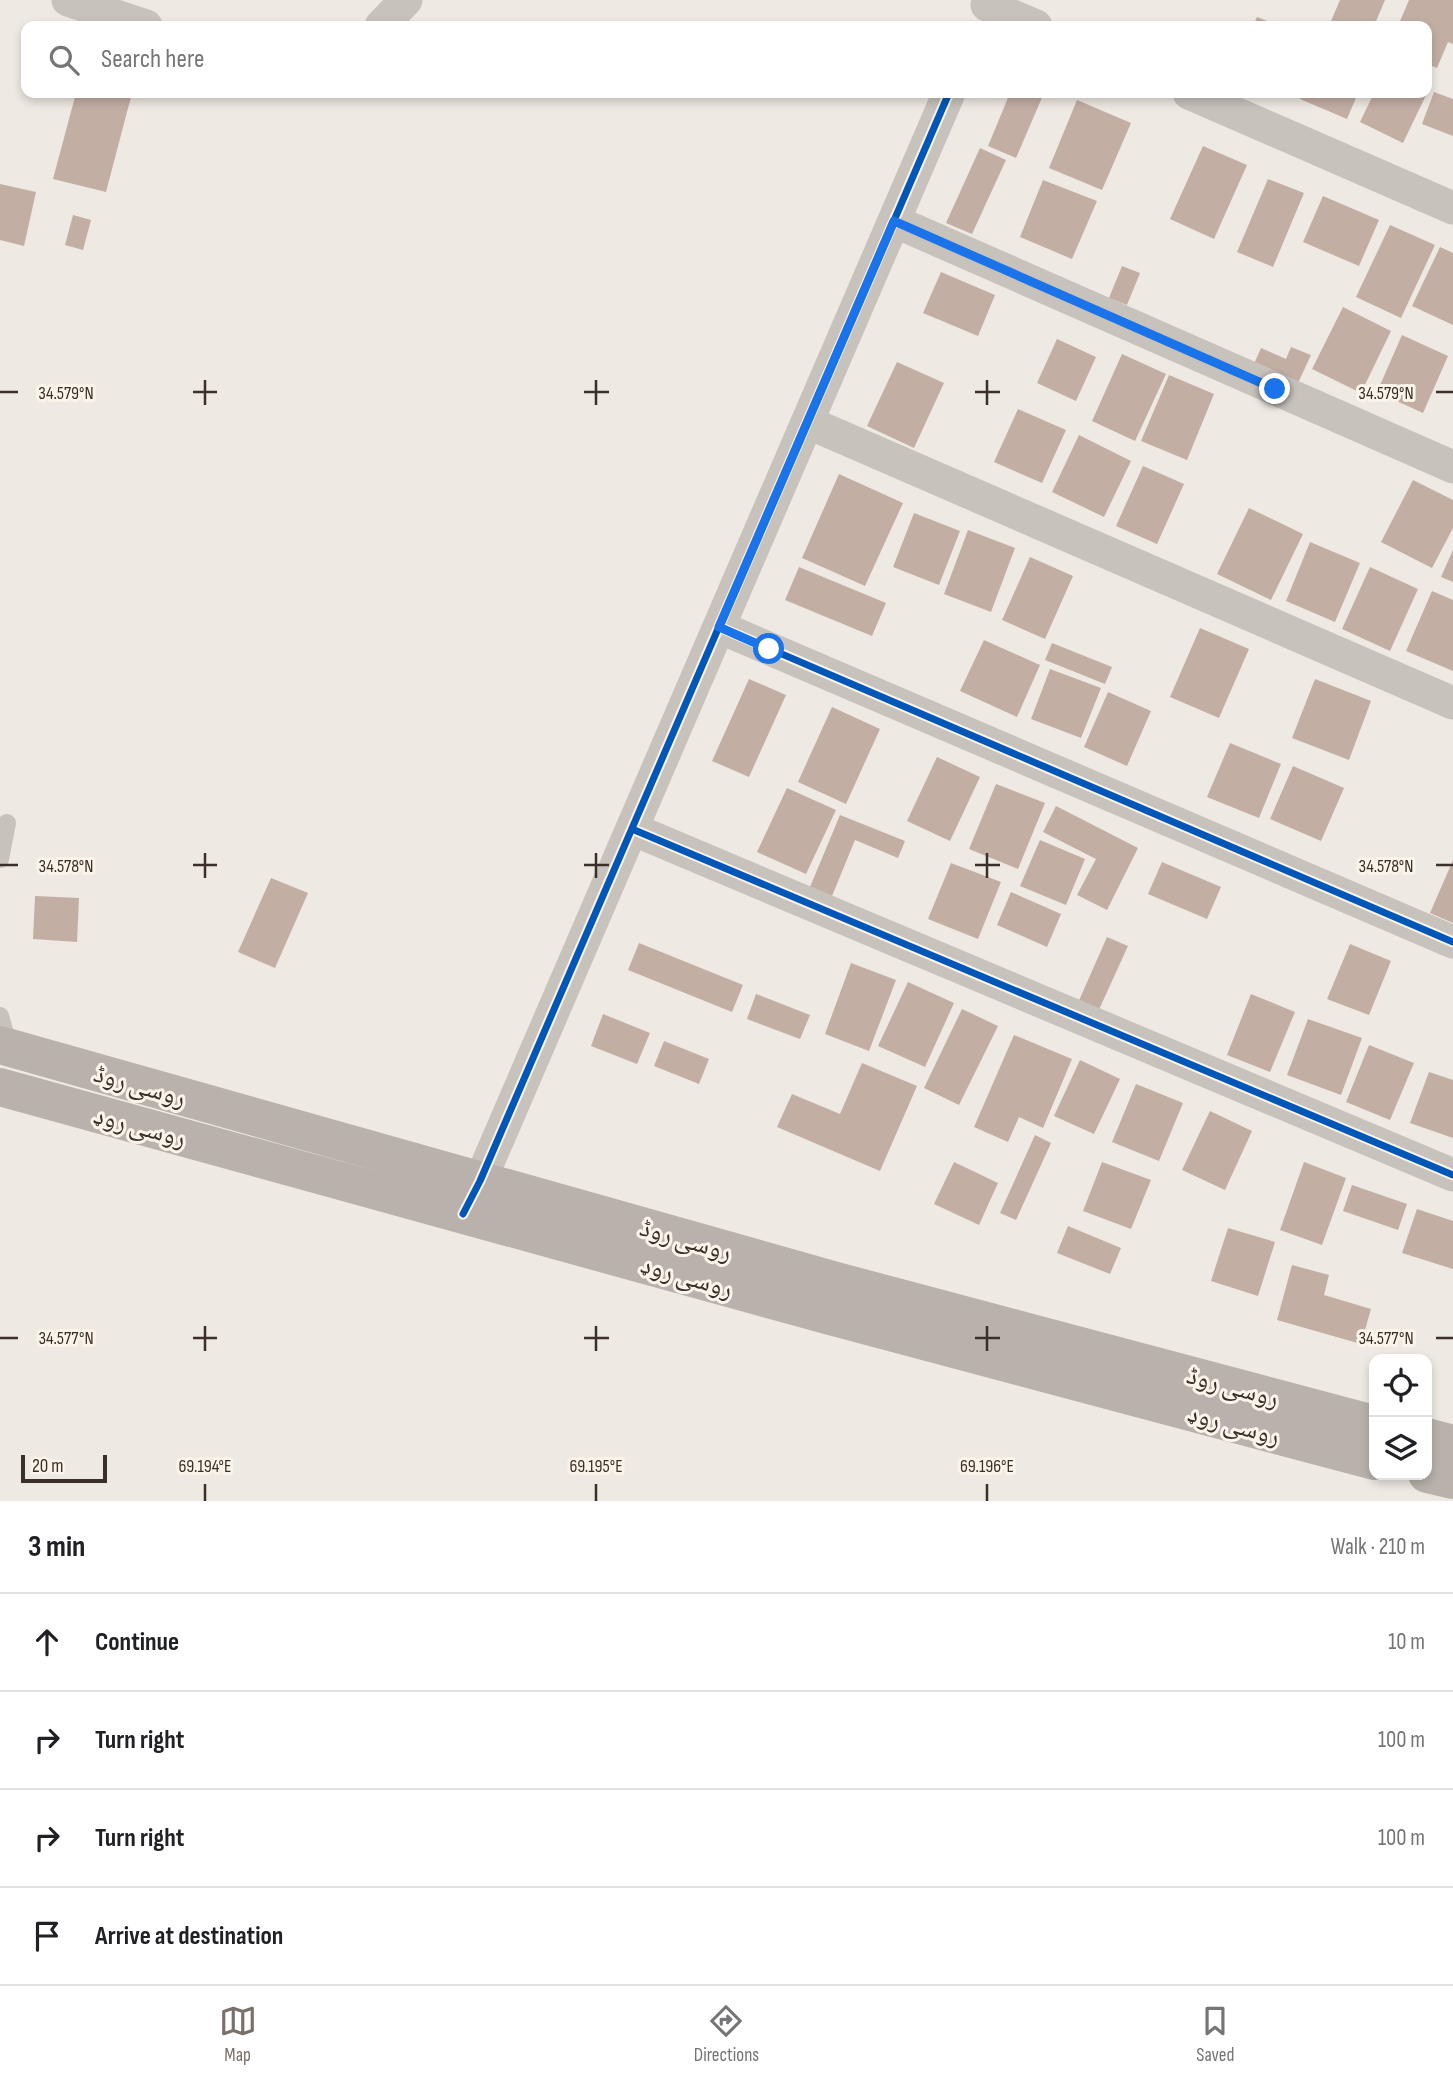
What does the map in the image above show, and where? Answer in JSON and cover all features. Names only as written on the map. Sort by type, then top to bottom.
[{"type":"main road","name":"روسی روڈ","points":[[3,1036],[472,1198],[853,1285],[1369,1423]]},
{"type":"main road","name":"روسی روډ","points":[[9,1090],[472,1198],[830,1316],[1369,1460]]},
{"type":"main road","points":[[1432,1438],[1453,1444]]},
{"type":"main road","points":[[1432,1475],[1453,1480]]},
{"type":"street","points":[[68,0],[131,21]]},
{"type":"street","points":[[386,21],[406,0]]},
{"type":"street","points":[[984,10],[1020,21]]},
{"type":"street","points":[[472,1198],[947,98]]},
{"type":"street","points":[[1200,98],[1453,208]]},
{"type":"street","points":[[894,221],[1453,467]]},
{"type":"street","points":[[807,422],[1453,703]]},
{"type":"street","points":[[719,627],[1453,942]]},
{"type":"street","points":[[632,830],[1453,1175]]},
{"type":"lane","points":[[0,859],[7,823]]},
{"type":"lane","points":[[3,1036],[9,1090]]},
{"type":"building","points":[[1340,0],[1385,0],[1376,21],[1331,21]]},
{"type":"building","points":[[1409,0],[1453,0],[1453,44],[1448,42],[1437,68],[1432,66],[1432,21],[1400,21]]},
{"type":"building","points":[[1434,92],[1453,99],[1453,136],[1422,124]]},
{"type":"building","points":[[75,98],[131,98],[106,192],[53,179]]},
{"type":"building","points":[[1008,98],[1042,98],[1016,158],[988,146]]},
{"type":"building","points":[[1300,98],[1356,98],[1347,119]]},
{"type":"building","points":[[1372,98],[1425,98],[1403,143],[1360,122]]},
{"type":"building","points":[[1077,100],[1131,123],[1102,190],[1049,168]]},
{"type":"building","points":[[1203,146],[1247,165],[1214,239],[1170,219]]},
{"type":"building","points":[[980,148],[1006,160],[972,234],[946,223]]},
{"type":"building","points":[[1268,179],[1304,193],[1273,267],[1237,252]]},
{"type":"building","points":[[1043,180],[1097,201],[1072,259],[1020,237]]},
{"type":"building","points":[[0,184],[36,192],[24,246],[0,240]]},
{"type":"building","points":[[1323,196],[1379,220],[1359,266],[1303,242]]},
{"type":"building","points":[[73,215],[91,220],[83,250],[65,245]]},
{"type":"building","points":[[1390,225],[1435,245],[1401,318],[1356,297]]},
{"type":"building","points":[[1440,247],[1453,253],[1453,325],[1412,306]]},
{"type":"building","points":[[1122,266],[1140,273],[1127,305],[1109,298]]},
{"type":"building","points":[[941,272],[995,295],[978,336],[923,313]]},
{"type":"building","points":[[1343,307],[1391,331],[1361,393],[1312,369]]},
{"type":"building","points":[[1402,335],[1448,356],[1423,413],[1377,392]]},
{"type":"building","points":[[1057,339],[1096,357],[1076,401],[1037,383]]},
{"type":"building","points":[[1291,347],[1311,355],[1298,383],[1254,364],[1261,348],[1286,359]]},
{"type":"building","points":[[1122,354],[1166,374],[1135,441],[1092,421]]},
{"type":"building","points":[[897,362],[944,383],[914,448],[867,426]]},
{"type":"building","points":[[1169,375],[1214,394],[1187,460],[1141,441]]},
{"type":"building","points":[[1018,409],[1066,430],[1042,483],[994,462]]},
{"type":"building","points":[[1079,435],[1131,461],[1104,517],[1052,492]]},
{"type":"building","points":[[1143,466],[1184,484],[1157,544],[1116,526]]},
{"type":"building","points":[[839,474],[903,503],[865,586],[802,558]]},
{"type":"building","points":[[1413,480],[1453,500],[1453,528],[1432,568],[1381,542]]},
{"type":"building","points":[[1249,508],[1303,534],[1271,600],[1217,574]]},
{"type":"building","points":[[914,513],[960,531],[939,585],[893,567]]},
{"type":"building","points":[[968,530],[1015,548],[991,612],[944,594]]},
{"type":"building","points":[[1310,542],[1360,563],[1335,622],[1286,601]]},
{"type":"building","points":[[1453,550],[1453,582],[1441,577]]},
{"type":"building","points":[[1030,557],[1073,576],[1045,639],[1002,620]]},
{"type":"building","points":[[799,567],[886,603],[872,636],[785,600]]},
{"type":"building","points":[[1370,567],[1418,589],[1390,651],[1342,629]]},
{"type":"building","points":[[1432,591],[1453,600],[1453,671],[1406,651]]},
{"type":"building","points":[[1200,628],[1249,649],[1219,718],[1170,697]]},
{"type":"building","points":[[984,640],[1040,665],[1017,717],[960,691]]},
{"type":"building","points":[[1052,643],[1112,667],[1105,684],[1045,660]]},
{"type":"building","points":[[1050,669],[1101,688],[1081,738],[1031,719]]},
{"type":"building","points":[[749,679],[786,695],[749,777],[712,761]]},
{"type":"building","points":[[1315,679],[1371,701],[1349,760],[1292,738]]},
{"type":"building","points":[[1108,692],[1151,711],[1127,766],[1084,747]]},
{"type":"building","points":[[832,707],[880,729],[846,804],[798,782]]},
{"type":"building","points":[[1230,743],[1281,764],[1259,818],[1207,797]]},
{"type":"building","points":[[937,757],[980,777],[950,841],[907,821]]},
{"type":"building","points":[[1293,766],[1344,788],[1321,841],[1270,819]]},
{"type":"building","points":[[996,784],[1045,803],[1018,869],[969,849]]},
{"type":"building","points":[[787,788],[836,810],[806,874],[757,852]]},
{"type":"building","points":[[1056,806],[1138,848],[1107,910],[1077,895],[1096,859],[1043,832]]},
{"type":"building","points":[[840,815],[905,841],[898,858],[855,840],[832,896],[810,887]]},
{"type":"building","points":[[1040,840],[1085,859],[1066,905],[1020,886]]},
{"type":"building","points":[[1453,860],[1453,923],[1430,913]]},
{"type":"building","points":[[1162,862],[1221,887],[1207,919],[1148,894]]},
{"type":"building","points":[[951,863],[1001,882],[978,939],[928,919]]},
{"type":"building","points":[[271,878],[308,893],[275,968],[238,952]]},
{"type":"building","points":[[1011,892],[1061,914],[1047,947],[997,925]]},
{"type":"building","points":[[35,896],[79,898],[77,942],[33,939]]},
{"type":"building","points":[[1107,937],[1128,946],[1097,1014],[1077,1005]]},
{"type":"building","points":[[639,943],[743,985],[732,1012],[628,970]]},
{"type":"building","points":[[1350,944],[1391,961],[1369,1015],[1327,999]]},
{"type":"building","points":[[851,963],[896,980],[869,1051],[825,1034]]},
{"type":"building","points":[[908,982],[954,1003],[925,1067],[878,1046]]},
{"type":"building","points":[[756,994],[810,1015],[800,1039],[747,1019]]},
{"type":"building","points":[[1251,994],[1295,1012],[1270,1072],[1227,1055]]},
{"type":"building","points":[[962,1009],[998,1026],[959,1105],[924,1088]]},
{"type":"building","points":[[603,1014],[650,1033],[637,1064],[591,1046]]},
{"type":"building","points":[[1308,1019],[1362,1038],[1341,1095],[1287,1075]]},
{"type":"building","points":[[1014,1035],[1072,1059],[1043,1128],[1019,1117],[1008,1142],[974,1127]]},
{"type":"building","points":[[664,1041],[709,1059],[699,1084],[654,1066]]},
{"type":"building","points":[[1369,1045],[1414,1063],[1390,1120],[1346,1102]]},
{"type":"building","points":[[1080,1060],[1120,1079],[1094,1134],[1054,1116]]},
{"type":"building","points":[[862,1063],[917,1086],[880,1171],[777,1127],[792,1094],[840,1114]]},
{"type":"building","points":[[1429,1072],[1453,1080],[1453,1138],[1410,1123]]},
{"type":"building","points":[[1136,1084],[1183,1103],[1159,1161],[1112,1142]]},
{"type":"building","points":[[1210,1111],[1252,1131],[1225,1190],[1182,1170]]},
{"type":"building","points":[[1035,1135],[1051,1143],[1016,1220],[1000,1213]]},
{"type":"building","points":[[954,1162],[998,1183],[979,1225],[934,1204]]},
{"type":"building","points":[[1102,1162],[1151,1180],[1131,1229],[1083,1211]]},
{"type":"building","points":[[1304,1162],[1346,1178],[1322,1245],[1280,1230]]},
{"type":"building","points":[[1352,1185],[1407,1204],[1398,1230],[1343,1211]]},
{"type":"building","points":[[1417,1209],[1453,1221],[1453,1269],[1402,1253]]},
{"type":"building","points":[[1068,1226],[1121,1248],[1110,1274],[1057,1253]]},
{"type":"building","points":[[1228,1228],[1275,1242],[1258,1296],[1211,1281]]},
{"type":"building","points":[[1292,1265],[1329,1275],[1324,1295],[1371,1309],[1361,1344],[1277,1320]]},
{"type":"cycle path","points":[[463,1214],[480,1181],[947,98]]},
{"type":"cycle path","points":[[719,627],[1453,942]]},
{"type":"cycle path","points":[[632,829],[1453,1175]]},
{"type":"route","points":[[769,649],[719,627],[894,221],[1275,389]]}]
